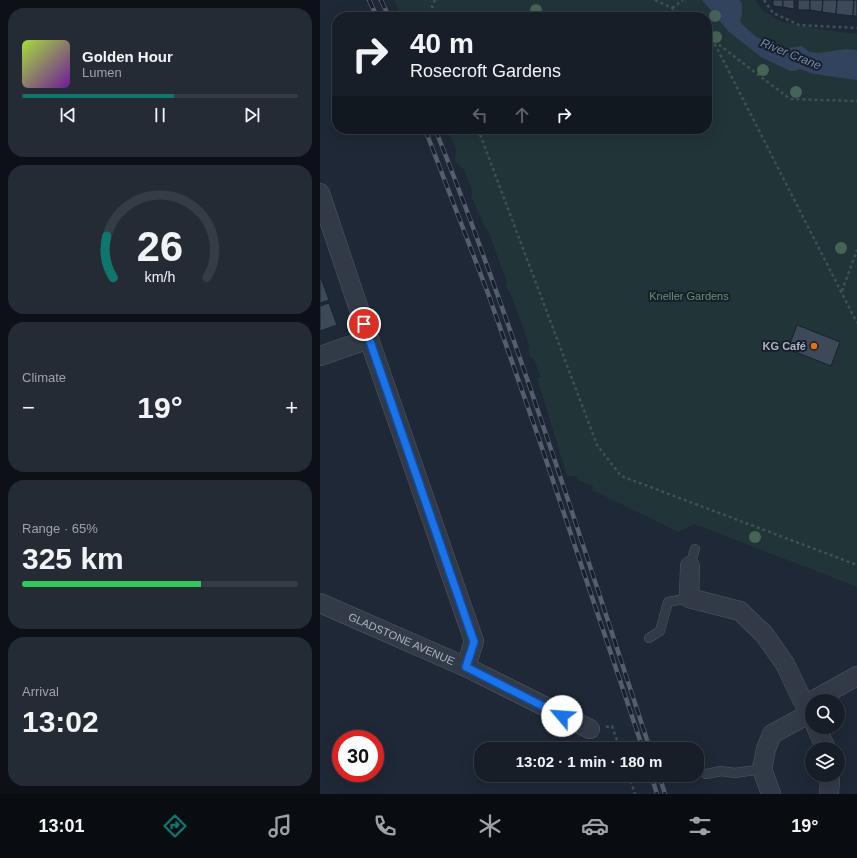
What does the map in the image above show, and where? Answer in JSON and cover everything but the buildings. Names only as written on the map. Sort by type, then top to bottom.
[{"type":"street","points":[[320,193],[474,642],[466,667]]},
{"type":"street","points":[[320,356],[369,339]]},
{"type":"street","points":[[692,557],[689,598],[740,611],[764,634],[785,664],[805,700]]},
{"type":"street","name":"GLADSTONE AVENUE","points":[[320,603],[466,667],[590,729]]},
{"type":"street","points":[[833,694],[857,676]]},
{"type":"street","points":[[771,794],[762,769],[766,750],[772,734],[805,715]]},
{"type":"street","points":[[829,794],[830,782]]},
{"type":"lane","points":[[649,638],[660,631],[668,602],[689,598]]},
{"type":"lane","points":[[706,774],[721,771],[735,773],[762,769]]},
{"type":"path","points":[[434,0],[432,6],[434,12]]},
{"type":"path","points":[[655,0],[677,12]]},
{"type":"path","points":[[672,8],[683,0]]},
{"type":"path","points":[[764,0],[773,13],[798,25],[857,28]]},
{"type":"path","points":[[712,39],[790,99],[857,101]]},
{"type":"path","points":[[712,39],[857,323]]},
{"type":"path","points":[[480,134],[597,445],[621,476],[857,565]]},
{"type":"path","points":[[841,292],[857,250]]},
{"type":"path","points":[[631,782],[635,794]]},
{"type":"green space","name":"Kneller Gardens","points":[[394,0],[756,0],[763,11],[783,22],[857,34],[857,587],[694,524],[678,532],[592,490],[593,486],[578,480],[576,476],[567,476],[537,378],[541,377],[534,360],[530,357],[528,349],[530,348],[511,294],[505,286],[507,282],[487,228],[485,228],[472,198],[472,190],[464,170],[455,161],[456,150],[449,134],[712,134],[712,12],[399,12]]},
{"type":"water","name":"River Crane","points":[[702,0],[739,0],[742,3],[740,22],[755,36],[767,43],[789,48],[802,46],[809,52],[818,53],[846,49],[857,50],[857,80],[814,74],[799,69],[790,71],[761,57],[728,31]]},
{"type":"railway","points":[[369,0],[375,12]]},
{"type":"railway","points":[[381,0],[387,12]]},
{"type":"railway","points":[[427,134],[489,296],[539,439],[641,742]]},
{"type":"railway","points":[[437,134],[474,229],[528,382],[648,742]]},
{"type":"railway","points":[[653,782],[657,794]]},
{"type":"railway","points":[[661,782],[665,794]]},
{"type":"place","name":"KG Café","points":[[814,346]]},
{"type":"route","points":[[364,324],[474,642],[466,667],[562,716]]}]
